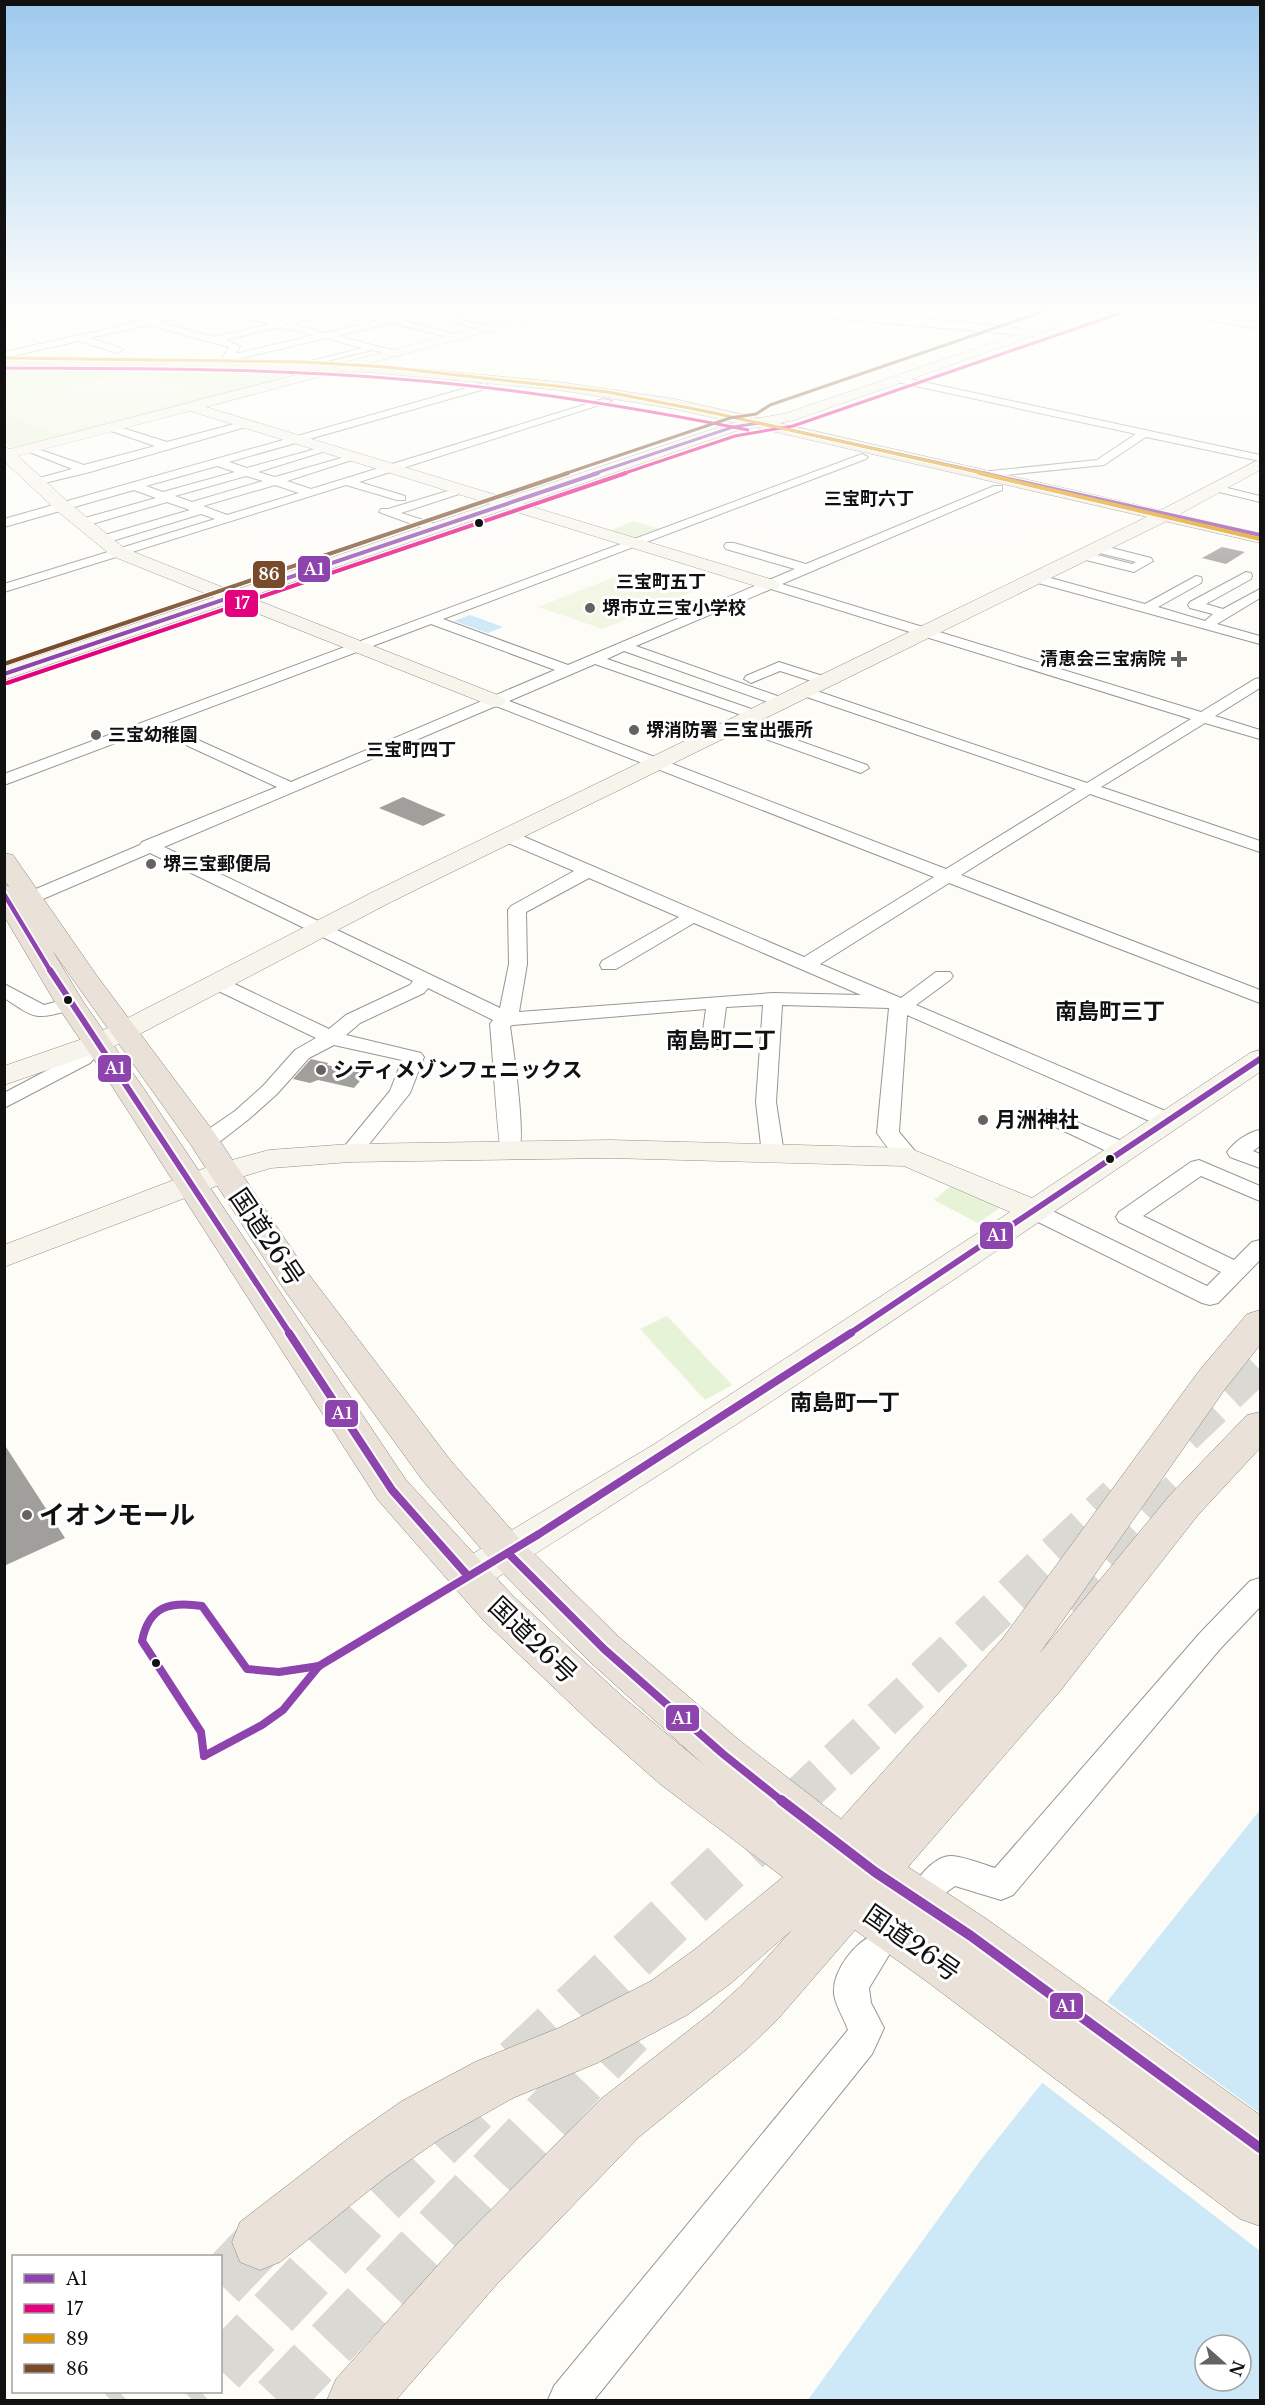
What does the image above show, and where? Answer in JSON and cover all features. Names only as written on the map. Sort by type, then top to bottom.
[{"type":"highway","name":"国道26号","points":[[4,860],[13,902],[70,1004],[111,1037],[192,1184],[392,1490],[468,1576],[608,1711],[676,1770],[847,1874],[959,1951],[1260,2148]]},
{"type":"highway","name":"国道26号","points":[[13,902],[111,1037],[206,1142],[295,1280],[437,1471],[508,1552],[604,1649],[723,1754],[847,1874]]},
{"type":"highway","points":[[357,2400],[477,2264],[620,2118],[729,2031],[760,2002],[847,1874],[1018,1650],[1212,1380],[1260,1322]]},
{"type":"highway","points":[[260,2242],[368,2157],[421,2120],[494,2080],[579,2045],[669,1998],[847,1874],[1045,1678],[1184,1505],[1260,1425]]},
{"type":"highway","name":"国道26号","points":[[959,1951],[1260,2199]]},
{"type":"main road","points":[[686,417],[998,488],[1260,536]]},
{"type":"main road","points":[[734,417],[985,474],[1260,546]]},
{"type":"street","points":[[6,454],[153,417]]},
{"type":"street","points":[[199,423],[217,417]]},
{"type":"street","points":[[223,417],[247,431]]},
{"type":"street","points":[[51,493],[133,486],[376,417]]},
{"type":"street","points":[[4,588],[555,417]]},
{"type":"street","points":[[759,423],[768,417]]},
{"type":"street","points":[[4,674],[733,427],[789,417]]},
{"type":"street","points":[[1076,417],[1260,458]]},
{"type":"street","points":[[112,428],[311,493]]},
{"type":"street","points":[[4,523],[83,469],[166,446],[247,431],[271,432],[1260,735]]},
{"type":"street","points":[[122,443],[165,432]]},
{"type":"street","points":[[985,474],[1100,463],[1146,432]]},
{"type":"street","points":[[28,449],[227,519]]},
{"type":"street","points":[[82,524],[326,449]]},
{"type":"street","points":[[6,454],[51,493],[82,524],[118,552],[231,598],[1260,997]]},
{"type":"street","points":[[59,460],[80,454]]},
{"type":"street","points":[[4,780],[862,456]]},
{"type":"street","points":[[102,540],[355,458]]},
{"type":"street","points":[[4,1076],[111,1037],[318,929],[1158,518],[1260,464]]},
{"type":"street","points":[[347,482],[400,498]]},
{"type":"street","points":[[13,902],[625,647],[998,488]]},
{"type":"street","points":[[1215,488],[1260,499]]},
{"type":"street","points":[[435,528],[385,512],[461,490]]},
{"type":"street","points":[[730,546],[808,569]]},
{"type":"street","points":[[1225,614],[1195,605],[1246,576]]},
{"type":"street","points":[[1036,578],[1260,640]]},
{"type":"street","points":[[1147,608],[1196,580]]},
{"type":"street","points":[[1233,583],[1260,592]]},
{"type":"street","points":[[1206,625],[1260,592]]},
{"type":"street","points":[[432,620],[568,670]]},
{"type":"street","points":[[625,647],[781,702]]},
{"type":"street","points":[[595,659],[861,768]]},
{"type":"street","points":[[751,679],[779,666],[824,681]]},
{"type":"street","points":[[806,964],[1260,682]]},
{"type":"street","points":[[803,691],[1260,847]]},
{"type":"street","points":[[1240,728],[1260,715]]},
{"type":"street","points":[[193,742],[238,758],[290,787]]},
{"type":"street","points":[[507,836],[1169,1121]]},
{"type":"street","points":[[148,846],[508,1019]]},
{"type":"street","points":[[508,1019],[518,964],[517,910],[588,871]]},
{"type":"street","points":[[609,965],[693,916]]},
{"type":"street","points":[[510,1149],[510,1122],[500,1024],[508,1019],[773,999],[899,1003],[943,976]]},
{"type":"street","points":[[206,1142],[270,1090],[302,1054],[331,1038],[353,1019],[417,989],[424,980]]},
{"type":"street","points":[[215,982],[331,1038],[414,1057],[400,1093],[350,1153]]},
{"type":"street","points":[[4,990],[41,1012],[70,1004]]},
{"type":"street","points":[[773,999],[766,1102],[773,1154]]},
{"type":"street","points":[[711,1045],[717,1002]]},
{"type":"street","points":[[899,1003],[888,1133],[909,1157]]},
{"type":"street","points":[[4,1102],[83,1059],[111,1037]]},
{"type":"street","points":[[468,1576],[803,1365],[1260,1059]]},
{"type":"street","points":[[1041,1113],[1124,1150]]},
{"type":"street","points":[[1260,1136],[1238,1152],[1260,1162]]},
{"type":"street","points":[[4,1257],[224,1172],[269,1159],[350,1153],[510,1149],[909,1157],[1032,1210],[1210,1297],[1260,1247]]},
{"type":"street","points":[[1235,1270],[1127,1217],[1199,1167],[1260,1194]]},
{"type":"street","points":[[932,1884],[951,1870],[1001,1885],[1210,1641],[1260,1589]]},
{"type":"street","points":[[568,2400],[860,2042],[866,2028],[850,2000],[850,1986],[875,1950]]},
{"type":"green space","points":[[5,417],[131,417],[11,448],[5,442]]},
{"type":"green space","points":[[14,417],[123,417],[63,433],[55,433]]},
{"type":"green space","points":[[634,521],[663,530],[637,539],[606,532]]},
{"type":"green space","points":[[632,570],[697,590],[603,629],[538,607]]},
{"type":"green space","points":[[955,1183],[1004,1205],[978,1223],[934,1200]]},
{"type":"green space","points":[[667,1316],[732,1385],[705,1400],[640,1329]]},
{"type":"water","points":[[470,615],[503,627],[488,633],[454,621]]},
{"type":"water","points":[[1260,1810],[1260,2400],[808,2400],[980,2161]]},
{"type":"pier","points":[[1105,2000],[1260,2113],[1260,2251],[1040,2081]]},
{"type":"building","points":[[1222,547],[1245,552],[1226,564],[1202,558]]},
{"type":"building","points":[[403,797],[446,815],[423,826],[379,808]]},
{"type":"building","name":"シティメゾンフェニックス","points":[[311,1059],[366,1074],[354,1088],[318,1080],[310,1083],[293,1079]]},
{"type":"building","name":"イオンモール","points":[[4,1444],[65,1538],[4,1566]]},
{"type":"tunnel","points":[[1183,1434],[1260,1361]]},
{"type":"tunnel","points":[[1065,1603],[1181,1490]]},
{"type":"tunnel","points":[[794,1802],[1117,1497]]},
{"type":"tunnel","points":[[518,2063],[796,1800]]},
{"type":"tunnel","points":[[277,2400],[628,2031]]},
{"type":"tunnel","points":[[222,2368],[370,2210],[475,2106]]},
{"type":"tunnel","points":[[222,2282],[260,2242]]},
{"type":"tunnel","points":[[111,2400],[118,2393]]},
{"type":"tunnel","points":[[192,2400],[200,2393]]},
{"type":"transit line","name":"17","points":[[686,417],[748,430]]},
{"type":"transit line","name":"89","points":[[733,417],[1153,512],[1260,539]]},
{"type":"transit line","name":"86","points":[[4,664],[735,417]]},
{"type":"transit line","name":"17","points":[[7,683],[735,436],[793,426],[818,417]]},
{"type":"transit line","name":"A1","points":[[4,674],[733,427],[759,423],[1260,535]]},
{"type":"transit line","name":"A1","points":[[4,894],[70,1004],[127,1086],[392,1490],[468,1576]]},
{"type":"transit line","name":"A1","points":[[204,1756],[262,1725],[283,1710],[319,1666],[539,1534],[803,1365],[1260,1059]]},
{"type":"transit line","name":"A1","points":[[508,1553],[604,1649],[723,1754],[811,1824],[875,1872],[971,1936],[1260,2148]]},
{"type":"transit line","name":"A1","points":[[204,1756],[201,1732],[142,1641],[144,1629],[154,1613],[171,1605],[202,1606],[247,1669],[279,1672],[319,1666]]},
{"type":"place","name":"堺市立三宝小学校","points":[[590,608]]},
{"type":"place","name":"清恵会三宝病院","points":[[1179,659]]},
{"type":"place","name":"堺消防署 三宝出張所","points":[[634,730]]},
{"type":"place","name":"三宝幼稚園","points":[[96,735]]},
{"type":"place","name":"堺三宝郵便局","points":[[151,864]]},
{"type":"place","name":"シティメゾンフェニックス","points":[[321,1070]]},
{"type":"place","name":"月洲神社","points":[[983,1120]]},
{"type":"place","name":"イオンモール","points":[[27,1515]]},
{"type":"district","name":"三宝町六丁","points":[[869,499]]},
{"type":"district","name":"三宝町五丁","points":[[661,582]]},
{"type":"district","name":"三宝町四丁","points":[[411,750]]},
{"type":"district","name":"南島町三丁","points":[[1110,1011]]},
{"type":"district","name":"南島町二丁","points":[[721,1040]]},
{"type":"district","name":"南島町一丁","points":[[845,1402]]}]
